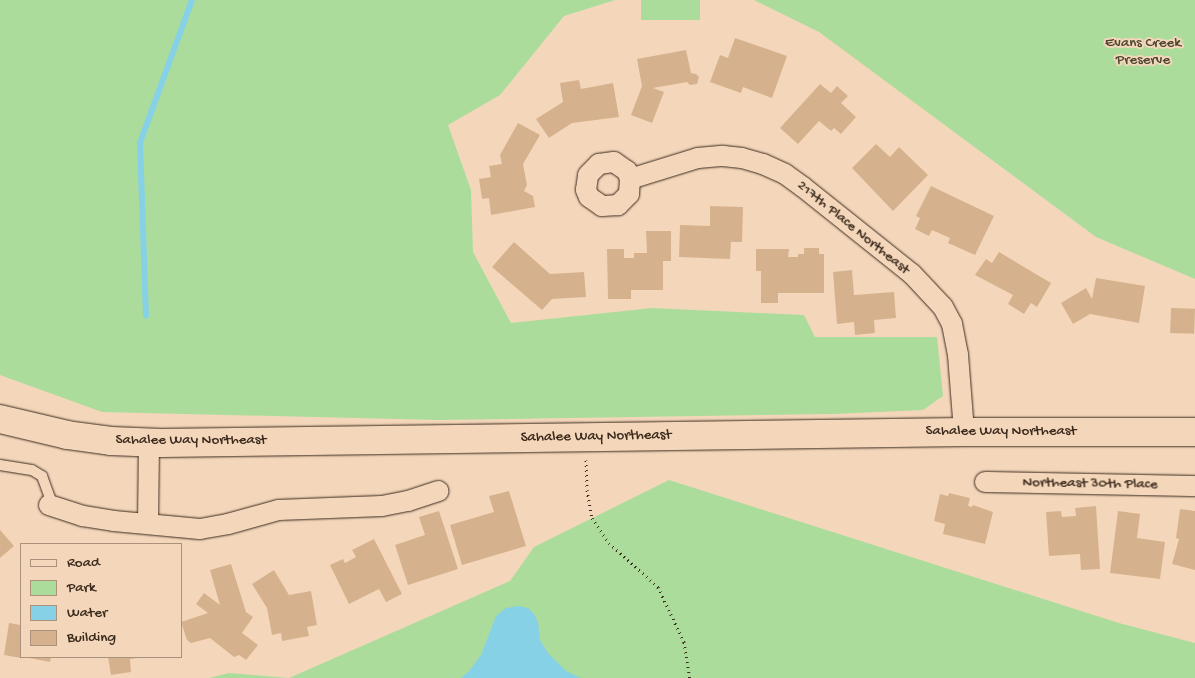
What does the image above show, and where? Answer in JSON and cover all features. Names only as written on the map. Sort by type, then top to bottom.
[{"type":"main road","name":"Sahalee Way Northeast","points":[[0,419],[67,435],[112,441],[149,442],[964,432],[1195,432]]},
{"type":"street","name":"217th Place Northeast","points":[[630,179],[689,160],[723,156],[742,158],[763,164],[785,174],[803,187],[912,274],[930,290],[943,307],[952,324],[958,355],[964,432]]},
{"type":"street","points":[[148,524],[149,442]]},
{"type":"street","name":"Northeast 30th Place","points":[[985,482],[1195,486]]},
{"type":"street","points":[[49,505],[83,516],[200,529],[228,524],[278,510],[382,506],[408,501],[438,491]]},
{"type":"lane","points":[[0,465],[32,470],[42,476],[50,498],[49,505]]},
{"type":"path","points":[[586,437],[586,490],[592,518],[609,543],[658,587],[684,642],[690,678]]},
{"type":"green space","points":[[0,0],[615,0],[564,16],[500,95],[448,125],[471,190],[473,252],[511,323],[652,308],[804,315],[815,337],[937,337],[943,396],[923,410],[833,414],[438,420],[102,412],[0,375]]},
{"type":"green space","points":[[641,0],[700,0],[700,20],[641,20]]},
{"type":"green space","name":"Evans Creek Preserve","points":[[754,0],[1195,0],[1195,279],[1096,237],[819,32]]},
{"type":"green space","points":[[669,480],[1119,623],[1195,643],[1195,678],[289,678],[510,581],[534,547]]},
{"type":"green space","points":[[229,673],[288,678],[209,678]]},
{"type":"water","points":[[518,606],[528,608],[534,614],[538,622],[540,640],[548,653],[566,671],[581,678],[461,678],[481,655],[496,616],[506,608]]},
{"type":"building","points":[[735,38],[787,56],[772,98],[743,87],[741,93],[710,82],[720,55],[728,58]]},
{"type":"building","points":[[686,50],[691,73],[699,77],[697,84],[690,85],[687,82],[653,88],[664,92],[652,123],[631,115],[642,86],[637,59]]},
{"type":"building","points":[[579,80],[581,89],[613,83],[619,117],[572,123],[549,138],[536,119],[563,102],[560,83]]},
{"type":"building","points":[[820,84],[831,93],[837,86],[848,96],[841,103],[856,117],[841,134],[834,128],[831,131],[819,121],[798,144],[780,128]]},
{"type":"building","points":[[518,123],[540,135],[523,164],[527,185],[524,191],[533,196],[535,207],[491,215],[489,198],[482,199],[479,179],[491,177],[489,166],[502,164],[500,155]]},
{"type":"building","points":[[876,144],[890,157],[899,147],[928,175],[893,211],[852,168]]},
{"type":"building","points":[[931,186],[994,216],[975,255],[948,243],[950,238],[932,230],[929,236],[915,229],[920,218],[916,216]]},
{"type":"building","points":[[710,206],[743,207],[742,242],[731,242],[730,259],[679,257],[680,225],[710,226]]},
{"type":"building","points":[[646,231],[671,231],[671,261],[663,261],[663,290],[631,290],[631,299],[608,299],[607,249],[624,249],[624,258],[634,258],[634,253],[647,253]]},
{"type":"building","points":[[514,242],[550,274],[584,272],[586,297],[552,299],[542,310],[492,267]]},
{"type":"building","points":[[804,248],[819,248],[819,254],[824,254],[824,293],[778,293],[778,303],[761,303],[761,271],[756,271],[756,249],[789,249],[788,257],[798,257],[798,254],[804,254]]},
{"type":"building","points":[[999,252],[1051,283],[1037,307],[1031,303],[1024,314],[1008,304],[1013,295],[975,275],[986,259],[992,263]]},
{"type":"building","points":[[852,270],[854,295],[894,292],[896,318],[874,320],[875,333],[855,335],[854,322],[837,324],[833,272]]},
{"type":"building","points":[[1096,278],[1145,286],[1139,323],[1090,314],[1073,324],[1061,303],[1086,288],[1092,299]]},
{"type":"building","points":[[1171,308],[1195,309],[1194,334],[1170,333]]},
{"type":"building","points":[[509,491],[526,546],[462,565],[450,525],[494,512],[489,496]]},
{"type":"building","points":[[949,493],[970,498],[968,506],[972,507],[973,505],[993,512],[985,544],[943,534],[945,524],[934,521],[940,494],[948,496]]},
{"type":"building","points":[[1096,506],[1100,569],[1081,570],[1080,554],[1049,556],[1046,512],[1061,511],[1062,517],[1076,516],[1075,508]]},
{"type":"building","points":[[1180,509],[1195,511],[1195,570],[1172,564],[1179,539],[1176,538]]},
{"type":"building","points":[[439,511],[458,569],[408,585],[395,545],[425,535],[419,517]]},
{"type":"building","points":[[1118,511],[1140,514],[1137,538],[1165,542],[1160,579],[1110,573]]},
{"type":"building","points":[[0,530],[14,546],[0,558]]},
{"type":"building","points":[[374,539],[402,594],[386,602],[379,589],[349,604],[330,565],[343,559],[345,563],[356,557],[352,550]]},
{"type":"building","points":[[231,564],[246,612],[253,617],[242,633],[258,645],[246,660],[239,655],[234,657],[210,638],[191,643],[187,640],[182,622],[208,613],[196,604],[204,593],[220,605],[210,570]]},
{"type":"building","points":[[274,570],[289,595],[311,591],[317,625],[307,627],[309,636],[282,641],[281,633],[272,635],[267,608],[252,584]]},
{"type":"building","points":[[9,623],[20,625],[20,658],[4,655]]},
{"type":"building","points":[[29,658],[51,658],[50,662]]},
{"type":"building","points":[[108,658],[138,658],[130,659],[131,672],[111,675]]},
{"type":"waterway","points":[[146,316],[140,143],[192,0]]}]
